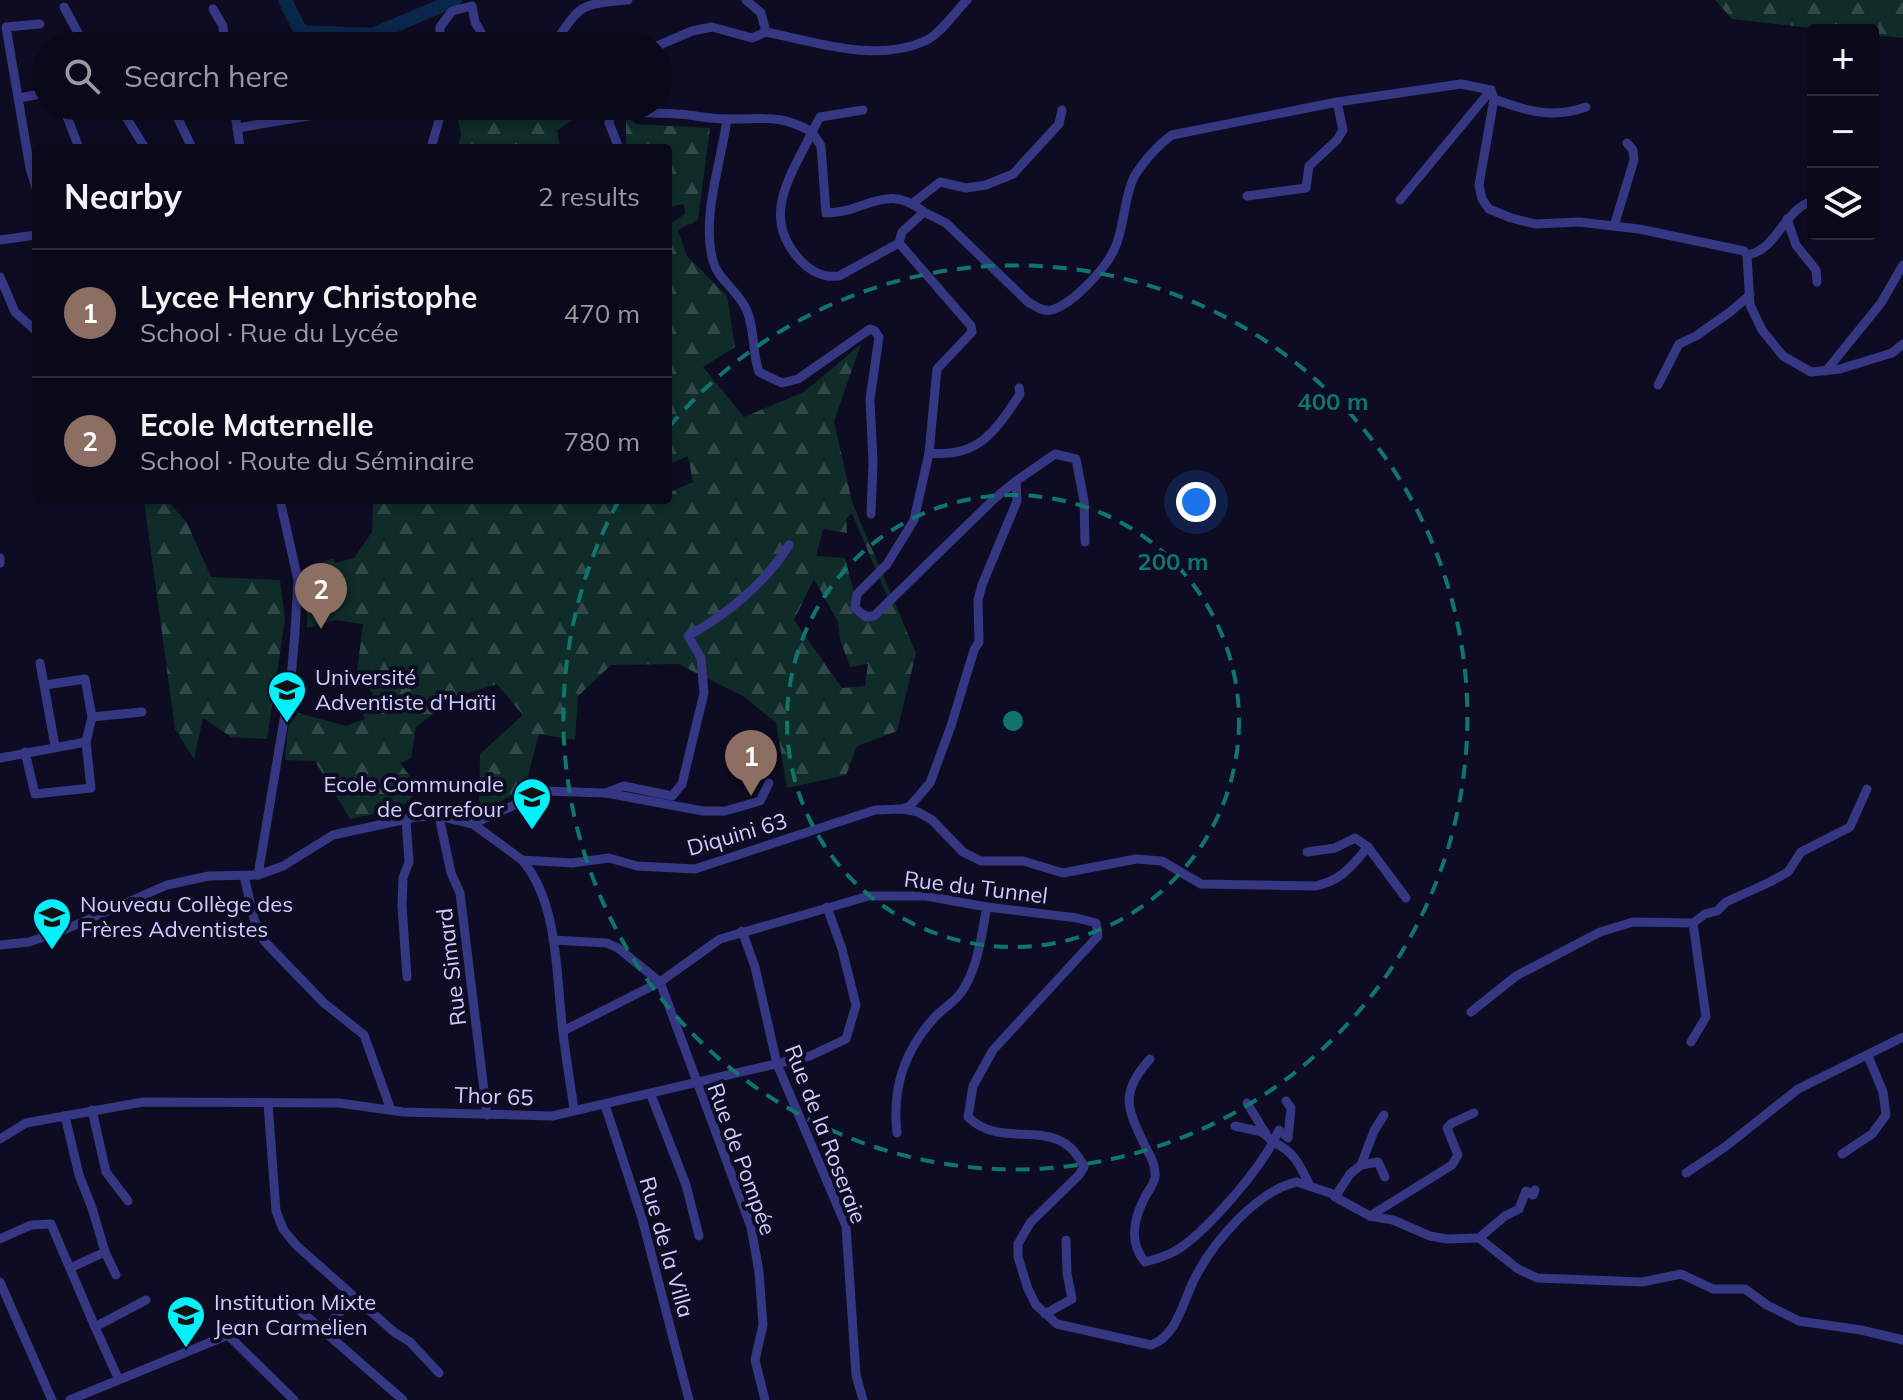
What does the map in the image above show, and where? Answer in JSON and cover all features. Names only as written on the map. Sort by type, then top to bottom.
[{"type":"street","points":[[562,32],[579,8],[590,3],[628,0]]},
{"type":"street","points":[[746,0],[761,13],[766,32]]},
{"type":"street","points":[[672,40],[712,27],[752,38],[766,32],[845,49],[894,49],[928,39],[967,0]]},
{"type":"street","points":[[440,32],[440,27],[452,11],[474,3],[475,22],[481,32]]},
{"type":"street","points":[[64,7],[77,32]]},
{"type":"street","points":[[213,9],[224,32]]},
{"type":"street","points":[[32,175],[6,27],[40,24]]},
{"type":"street","points":[[672,113],[793,121],[812,132],[821,146],[826,213],[894,197],[913,203],[946,223],[1028,302],[1041,310],[1050,311],[1077,295],[1114,250],[1133,179],[1164,140],[1179,132],[1337,102],[1461,84],[1534,113],[1569,113],[1586,107]]},
{"type":"street","points":[[1400,200],[1493,95]]},
{"type":"street","points":[[1493,95],[1479,185],[1482,199],[1489,209],[1535,224],[1579,222],[1614,226],[1739,249],[1747,255],[1750,305],[1762,330],[1783,356],[1811,372],[1840,369],[1892,353],[1903,344]]},
{"type":"street","points":[[19,98],[32,96]]},
{"type":"street","points":[[1247,196],[1306,188],[1309,166],[1337,140],[1343,130],[1337,102]]},
{"type":"street","points":[[863,110],[820,117],[812,132],[780,207],[780,223],[790,249],[815,273],[829,278],[839,276],[899,243],[902,232],[924,212]]},
{"type":"street","points":[[913,203],[940,182],[966,188],[986,185],[1013,174],[1059,124],[1062,110]]},
{"type":"street","points":[[727,119],[709,221],[710,241],[713,262],[723,280],[737,292],[749,315],[753,357],[759,372],[782,383],[798,379],[870,329],[879,337],[870,399],[873,462],[871,514]]},
{"type":"street","points":[[68,120],[77,144]]},
{"type":"street","points":[[128,120],[143,144]]},
{"type":"street","points":[[179,120],[190,144]]},
{"type":"street","points":[[236,120],[239,144]]},
{"type":"street","points":[[237,128],[285,120]]},
{"type":"street","points":[[432,144],[439,120]]},
{"type":"street","points":[[609,120],[617,144]]},
{"type":"street","points":[[1614,226],[1634,157],[1632,147],[1627,143]]},
{"type":"street","points":[[1747,255],[1763,251],[1787,219],[1807,204]]},
{"type":"street","points":[[1787,219],[1796,245],[1816,270],[1817,282]]},
{"type":"street","points":[[0,240],[32,236]]},
{"type":"street","points":[[899,243],[972,329],[971,334],[937,369],[929,453],[910,528],[887,564],[857,594],[855,608],[866,617],[874,616],[994,499],[1055,454],[1076,459],[1084,501],[1085,542]]},
{"type":"street","points":[[1826,371],[1881,303],[1903,265]]},
{"type":"street","points":[[0,277],[15,312],[32,327]]},
{"type":"street","points":[[1658,385],[1679,344],[1696,336],[1750,295]]},
{"type":"street","points":[[929,453],[959,454],[978,444],[1005,417],[1020,394],[1019,388]]},
{"type":"street","points":[[902,809],[910,806],[930,783],[951,726],[979,642],[978,600],[1017,501],[1016,481]]},
{"type":"street","points":[[258,875],[291,678],[295,632],[298,580],[281,504]]},
{"type":"street","points":[[606,793],[624,786],[672,796],[682,784],[704,693],[701,658],[688,636],[715,621],[770,571],[789,545]]},
{"type":"street","points":[[40,663],[55,746]]},
{"type":"street","points":[[25,752],[35,794],[89,789],[92,786],[86,742],[92,717],[85,679],[45,685]]},
{"type":"street","points":[[92,717],[142,712]]},
{"type":"street","points":[[0,758],[86,742]]},
{"type":"street","points":[[473,824],[545,791],[606,793],[703,811],[725,811],[760,801],[769,783]]},
{"type":"street","points":[[1471,1012],[1516,976],[1600,932],[1633,922],[1693,923],[1705,914],[1717,911],[1726,902],[1788,872],[1801,852],[1850,827],[1867,789]]},
{"type":"street","points":[[902,809],[918,812],[932,820],[963,852],[981,861],[1023,861],[1063,873],[1136,859],[1162,861],[1201,884],[1315,886],[1341,877],[1368,847]]},
{"type":"street","name":"Diquini 63","points":[[522,860],[572,863],[609,858],[637,866],[695,869],[875,810],[902,809]]},
{"type":"street","points":[[0,945],[29,942],[64,930],[167,885],[209,876],[258,875],[283,866],[333,835],[406,819],[439,816],[473,824],[522,860],[534,874],[542,891],[553,940],[574,1109]]},
{"type":"street","name":"Rue Simard","points":[[439,816],[451,873],[460,893],[487,1115]]},
{"type":"street","points":[[406,819],[409,862],[403,878],[402,906],[407,977]]},
{"type":"street","points":[[1307,852],[1335,848],[1353,838],[1368,847],[1406,898]]},
{"type":"street","points":[[244,876],[254,919],[264,941],[324,1003],[364,1035],[391,1110]]},
{"type":"street","name":"Rue du Tunnel","points":[[563,1031],[660,982],[720,939],[869,896],[926,896],[1096,923],[1098,936],[993,1050],[984,1063],[970,1099],[968,1117],[979,1127],[991,1132],[1048,1135],[1063,1140],[1077,1152],[1084,1167],[1030,1223],[1018,1244],[1018,1257],[1028,1289],[1045,1314]]},
{"type":"street","name":"Thor 65","points":[[0,1139],[26,1123],[143,1102],[339,1103],[391,1110],[552,1116],[810,1056],[846,1039],[856,1005],[842,949],[827,907]]},
{"type":"street","points":[[897,1133],[898,1098],[906,1056],[934,1018],[960,994],[975,965],[987,907]]},
{"type":"street","points":[[1691,1042],[1706,1017],[1693,923]]},
{"type":"street","name":"Rue de la Roseraie","points":[[742,931],[755,967],[777,1064],[846,1226],[856,1375],[863,1400]]},
{"type":"street","points":[[553,940],[607,943],[618,948],[660,982]]},
{"type":"street","name":"Rue de Pompée","points":[[660,982],[751,1227],[759,1272],[763,1325],[755,1360],[765,1400]]},
{"type":"street","points":[[1686,1173],[1725,1147],[1798,1089],[1903,1037]]},
{"type":"street","points":[[1842,1154],[1872,1134],[1886,1115],[1883,1092],[1868,1056]]},
{"type":"street","points":[[1150,1059],[1136,1074],[1129,1095],[1130,1117],[1153,1162],[1155,1180],[1142,1203],[1134,1232],[1135,1250],[1145,1262],[1177,1250],[1199,1233],[1231,1197],[1270,1139],[1279,1130],[1288,1138]]},
{"type":"street","points":[[651,1095],[690,1197],[699,1236]]},
{"type":"street","points":[[1286,1101],[1291,1108],[1289,1150]]},
{"type":"street","points":[[268,1103],[276,1211],[283,1229],[296,1245],[410,1342],[439,1373]]},
{"type":"street","points":[[1247,1103],[1270,1139]]},
{"type":"street","name":"Rue de la Villa","points":[[605,1105],[642,1218],[689,1400]]},
{"type":"street","points":[[92,1110],[106,1172],[128,1201]]},
{"type":"street","points":[[1370,1216],[1452,1165],[1458,1155],[1447,1128],[1474,1113]]},
{"type":"street","points":[[1361,1165],[1384,1115]]},
{"type":"street","points":[[65,1116],[75,1162],[105,1252],[116,1275]]},
{"type":"street","points":[[1235,1126],[1289,1150],[1310,1186]]},
{"type":"street","points":[[1335,1197],[1350,1174],[1361,1165],[1378,1162],[1385,1177]]},
{"type":"street","points":[[1066,1240],[1072,1299],[1045,1314],[1057,1324],[1151,1345],[1162,1341],[1171,1332],[1197,1272],[1247,1210],[1260,1197],[1287,1184],[1297,1182],[1310,1186],[1333,1194],[1370,1216],[1393,1220],[1430,1236],[1447,1239],[1479,1238],[1505,1216],[1519,1209],[1526,1191],[1533,1195],[1535,1190]]},
{"type":"street","points":[[0,1239],[31,1225],[51,1224],[118,1378]]},
{"type":"street","points":[[1479,1238],[1518,1269],[1537,1278],[1642,1282],[1681,1274],[1713,1289],[1745,1289],[1775,1310],[1799,1321],[1903,1340]]},
{"type":"street","points":[[70,1268],[105,1252]]},
{"type":"street","points":[[0,1282],[52,1400]]},
{"type":"street","points":[[325,1331],[356,1298]]},
{"type":"street","points":[[95,1327],[146,1300]]},
{"type":"street","points":[[288,1300],[403,1400]]},
{"type":"street","points":[[70,1400],[228,1335],[294,1400]]},
{"type":"green space","points":[[1715,0],[1903,0],[1903,38],[1879,36],[1879,24],[1807,24],[1807,28],[1732,19]]},
{"type":"green space","points":[[458,120],[573,120],[557,130],[559,144],[459,144],[461,134]]},
{"type":"green space","points":[[626,120],[636,124],[710,128],[698,220],[678,230],[687,256],[727,296],[735,347],[703,367],[744,417],[804,392],[861,344],[834,421],[852,502],[916,653],[897,731],[857,746],[846,775],[787,788],[776,723],[743,696],[678,664],[611,665],[578,696],[575,740],[539,734],[525,787],[488,809],[479,809],[480,754],[523,715],[497,684],[455,697],[416,727],[411,758],[400,763],[420,790],[399,809],[350,819],[315,761],[285,760],[288,727],[298,713],[346,726],[365,719],[360,708],[373,694],[357,671],[363,624],[335,620],[307,628],[306,584],[316,565],[333,558],[335,563],[354,558],[372,532],[373,504],[672,504],[672,491],[693,482],[688,456],[672,463],[672,222],[685,214],[684,204],[672,206],[672,144],[626,144]],"holes":[[[852,513],[887,596],[876,612],[858,609],[845,558],[816,556],[823,529],[847,533],[846,519]],[[814,579],[838,622],[840,639],[850,667],[868,664],[865,686],[842,688],[794,620]]]},
{"type":"green space","points":[[145,504],[170,504],[187,523],[211,577],[280,580],[285,619],[267,739],[231,737],[203,718],[194,759],[175,729]]},
{"type":"waterway","points":[[285,0],[301,32]]},
{"type":"waterway","points":[[379,32],[455,0]]},
{"type":"place","name":"Ecole Maternelle","points":[[321,629]]},
{"type":"place","name":"Université Adventiste d’Haïti","points":[[287,724]]},
{"type":"place","name":"Lycee Henry Christophe","points":[[751,796]]},
{"type":"place","name":"Ecole Communale de Carrefour","points":[[532,831]]},
{"type":"place","name":"Nouveau Collège des Frères Adventistes","points":[[52,951]]},
{"type":"place","name":"Institution Mixte Jean Carmelien","points":[[186,1349]]}]
